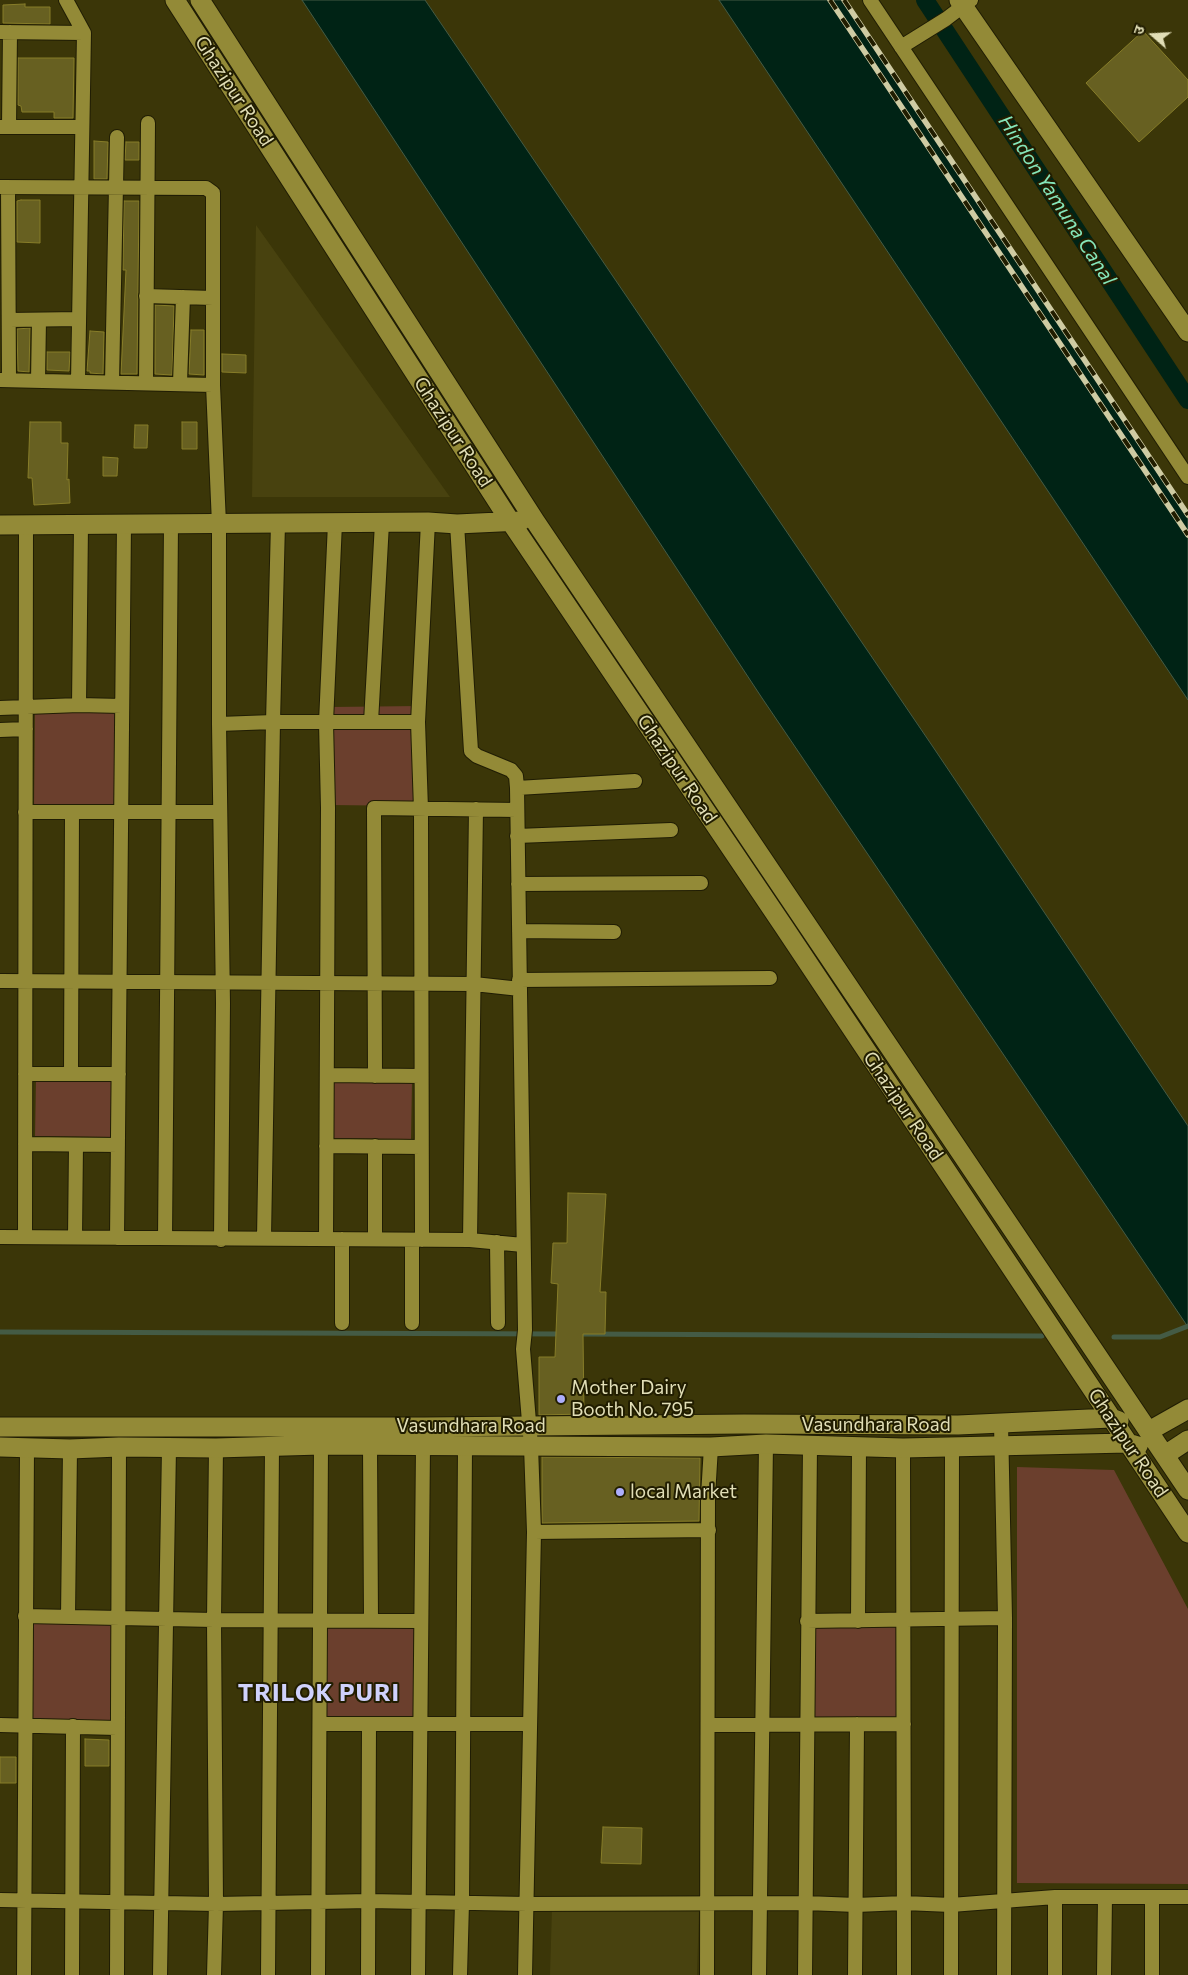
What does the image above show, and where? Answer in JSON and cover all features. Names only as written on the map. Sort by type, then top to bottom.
[{"type":"main road","name":"Ghazipur Road","points":[[175,0],[510,522],[778,918],[1188,1533]]},
{"type":"main road","name":"Ghazipur Road","points":[[200,0],[535,521],[1188,1490]]},
{"type":"main road","points":[[964,2],[1188,332]]},
{"type":"main road","points":[[0,525],[278,522],[428,522],[457,524],[535,521]]},
{"type":"main road","points":[[1149,1431],[1188,1409]]},
{"type":"main road","name":"Vasundhara Road","points":[[0,1427],[958,1425],[1111,1418],[1149,1431]]},
{"type":"main road","points":[[1128,1442],[1165,1455],[1188,1440]]},
{"type":"main road","name":"Vasundhara Road","points":[[0,1447],[70,1449],[321,1445],[711,1447],[766,1444],[903,1448],[1128,1442]]},
{"type":"street","points":[[66,0],[84,33],[78,381]]},
{"type":"street","points":[[870,0],[1188,477]]},
{"type":"street","points":[[901,47],[946,19],[964,2]]},
{"type":"street","points":[[82,127],[5,128],[5,32],[84,33]]},
{"type":"street","points":[[146,382],[148,123]]},
{"type":"street","points":[[112,382],[117,137]]},
{"type":"street","points":[[213,385],[5,380],[9,320],[4,187],[206,188],[213,193],[213,385],[218,524],[222,982],[221,1240]]},
{"type":"street","points":[[146,296],[213,298]]},
{"type":"street","points":[[180,383],[183,297]]},
{"type":"street","points":[[9,320],[79,319]]},
{"type":"street","points":[[38,381],[39,320]]},
{"type":"street","points":[[264,1238],[278,522]]},
{"type":"street","points":[[412,1323],[422,1147],[421,809],[418,722],[428,522]]},
{"type":"street","points":[[326,1239],[326,722],[335,523]]},
{"type":"street","points":[[371,722],[382,523]]},
{"type":"street","points":[[118,1238],[124,524]]},
{"type":"street","points":[[165,1238],[171,524]]},
{"type":"street","points":[[457,524],[471,751],[477,756],[511,770],[516,776],[517,788],[525,1330],[522,1349],[531,1446],[534,1532],[525,1975]]},
{"type":"street","points":[[25,1237],[26,525]]},
{"type":"street","points":[[79,705],[81,525]]},
{"type":"street","points":[[0,708],[79,705],[122,706]]},
{"type":"street","points":[[219,724],[418,722]]},
{"type":"street","points":[[0,730],[26,729]]},
{"type":"street","points":[[517,788],[635,782]]},
{"type":"street","points":[[375,1076],[374,808],[517,810]]},
{"type":"street","points":[[470,1240],[476,809]]},
{"type":"street","points":[[25,812],[220,812]]},
{"type":"street","points":[[70,1073],[72,812]]},
{"type":"street","points":[[518,836],[671,830]]},
{"type":"street","points":[[518,884],[701,883]]},
{"type":"street","points":[[519,931],[614,932]]},
{"type":"street","points":[[0,981],[520,984],[770,978]]},
{"type":"street","points":[[25,1074],[119,1074]]},
{"type":"street","points":[[327,1076],[422,1076]]},
{"type":"street","points":[[25,1144],[118,1145]]},
{"type":"street","points":[[76,1144],[76,1237]]},
{"type":"street","points":[[326,1146],[422,1147]]},
{"type":"street","points":[[375,1146],[375,1240]]},
{"type":"street","points":[[0,1237],[221,1240],[264,1238],[470,1240],[524,1245]]},
{"type":"street","points":[[342,1239],[342,1323]]},
{"type":"street","points":[[497,1242],[498,1323]]},
{"type":"street","points":[[1001,1423],[1005,1618],[1004,1975]]},
{"type":"street","points":[[759,1975],[766,1444]]},
{"type":"street","points":[[318,1975],[321,1445]]},
{"type":"street","points":[[370,1446],[371,1620]]},
{"type":"street","points":[[418,1975],[423,1446]]},
{"type":"street","points":[[460,1975],[464,1446]]},
{"type":"street","points":[[805,1975],[810,1446]]},
{"type":"street","points":[[858,1621],[859,1446]]},
{"type":"street","points":[[24,1975],[27,1447]]},
{"type":"street","points":[[117,1975],[119,1447]]},
{"type":"street","points":[[268,1975],[272,1447]]},
{"type":"street","points":[[707,1975],[708,1496],[711,1447]]},
{"type":"street","points":[[951,1975],[952,1447]]},
{"type":"street","points":[[160,1975],[169,1448]]},
{"type":"street","points":[[214,1975],[216,1904],[214,1620],[216,1448]]},
{"type":"street","points":[[903,1448],[904,1975]]},
{"type":"street","points":[[68,1617],[70,1449]]},
{"type":"street","points":[[534,1532],[709,1530]]},
{"type":"street","points":[[25,1616],[214,1620],[321,1619],[421,1621]]},
{"type":"street","points":[[807,1622],[1005,1618]]},
{"type":"street","points":[[320,1724],[530,1724]]},
{"type":"street","points":[[368,1975],[369,1724]]},
{"type":"street","points":[[855,1975],[857,1724]]},
{"type":"street","points":[[708,1725],[904,1724]]},
{"type":"street","points":[[0,1725],[117,1728]]},
{"type":"street","points":[[72,1975],[74,1901],[73,1726]]},
{"type":"street","points":[[1055,1897],[1055,1975]]},
{"type":"street","points":[[0,1900],[216,1904],[369,1901],[527,1904],[806,1903],[856,1905],[951,1904],[1055,1897],[1188,1897]]},
{"type":"street","points":[[1104,1975],[1105,1897]]},
{"type":"street","points":[[1152,1897],[1152,1975]]},
{"type":"shaded area","points":[[302,0],[425,0],[931,744],[1188,1126],[1188,1327],[762,698]]},
{"type":"shaded area","points":[[719,0],[844,0],[1188,519],[1188,700]]},
{"type":"shaded area","points":[[256,225],[450,497],[252,497]]},
{"type":"shaded area","points":[[419,706],[418,806],[330,805],[331,707]]},
{"type":"shaded area","points":[[123,708],[122,808],[34,807],[35,709]]},
{"type":"shaded area","points":[[36,1079],[116,1080],[115,1137],[35,1136]]},
{"type":"shaded area","points":[[332,1081],[412,1082],[411,1139],[331,1138]]},
{"type":"shaded area","points":[[1017,1467],[1114,1470],[1188,1609],[1188,1884],[1017,1883]]},
{"type":"shaded area","points":[[30,1621],[118,1621],[117,1721],[30,1720]]},
{"type":"shaded area","points":[[414,1622],[413,1722],[325,1721],[326,1623]]},
{"type":"shaded area","points":[[901,1622],[900,1722],[813,1721],[813,1623]]},
{"type":"shaded area","points":[[552,1908],[699,1911],[697,1975],[550,1975]]},
{"type":"building","points":[[25,4],[25,7],[50,7],[50,24],[3,23],[3,5]]},
{"type":"building","points":[[1143,31],[1188,80],[1188,97],[1139,142],[1086,83]]},
{"type":"building","points":[[18,58],[74,58],[73,118],[54,118],[54,112],[22,112],[21,106],[18,105]]},
{"type":"building","points":[[94,141],[108,142],[107,179],[94,179]]},
{"type":"building","points":[[126,142],[139,142],[139,160],[125,160]]},
{"type":"building","points":[[40,200],[40,243],[17,242],[17,201]]},
{"type":"building","points":[[124,201],[139,201],[137,374],[121,374],[126,270],[123,270]]},
{"type":"building","points":[[155,305],[174,306],[172,375],[155,374]]},
{"type":"building","points":[[30,328],[29,372],[18,371],[17,329]]},
{"type":"building","points":[[191,330],[204,330],[204,375],[189,374]]},
{"type":"building","points":[[90,331],[104,332],[103,374],[87,371]]},
{"type":"building","points":[[47,352],[70,352],[69,371],[47,370]]},
{"type":"building","points":[[222,354],[246,355],[246,373],[222,372]]},
{"type":"building","points":[[30,422],[61,422],[61,443],[68,443],[67,480],[69,479],[70,503],[34,505],[32,478],[28,478]]},
{"type":"building","points":[[182,422],[197,422],[197,449],[182,449]]},
{"type":"building","points":[[135,425],[148,425],[147,448],[134,448]]},
{"type":"building","points":[[103,457],[118,458],[117,476],[103,476]]},
{"type":"building","points":[[568,1193],[606,1194],[600,1292],[606,1292],[605,1334],[583,1334],[584,1414],[539,1415],[539,1357],[555,1357],[558,1284],[551,1283],[553,1243],[567,1243]]},
{"type":"building","name":"local Market","points":[[542,1457],[700,1458],[699,1521],[542,1523]]},
{"type":"building","points":[[85,1739],[109,1740],[109,1766],[85,1766]]},
{"type":"building","points":[[0,1757],[16,1757],[16,1783],[0,1783]]},
{"type":"building","points":[[603,1827],[642,1828],[641,1864],[601,1863]]},
{"type":"waterway","name":"Hindon Yamuna Canal","points":[[925,0],[1188,400]]},
{"type":"waterway","points":[[1114,1337],[1160,1337],[1188,1326]]},
{"type":"waterway","points":[[0,1332],[562,1334]]},
{"type":"waterway","points":[[578,1334],[1042,1336]]},
{"type":"railway","points":[[830,0],[1188,535]]},
{"type":"railway","points":[[844,0],[1188,515]]},
{"type":"place","name":"Mother Dairy Booth No. 795","points":[[561,1399]]},
{"type":"place","name":"local Market","points":[[620,1492]]},
{"type":"district","name":"TRILOK PURI","points":[[319,1693]]}]
